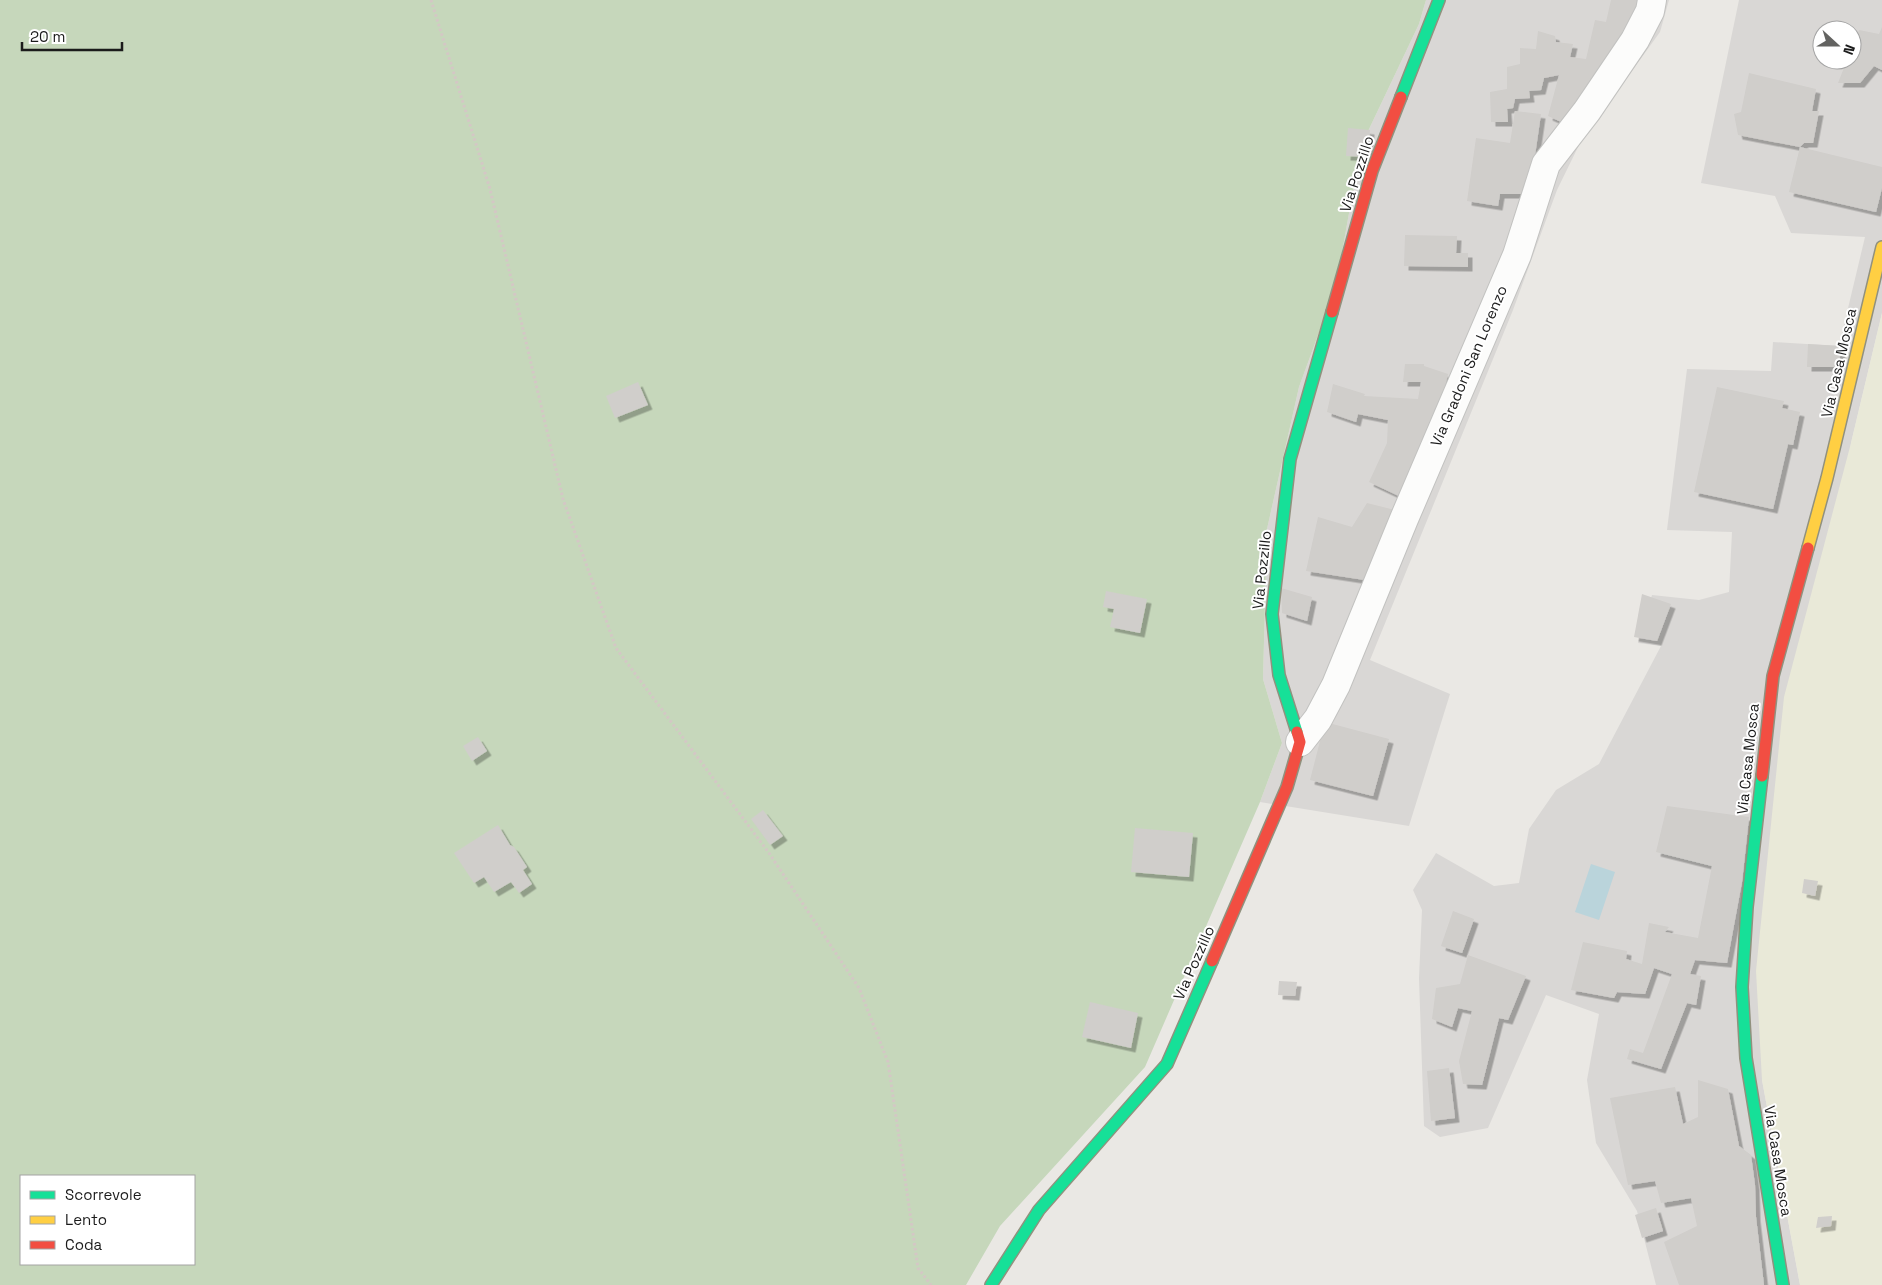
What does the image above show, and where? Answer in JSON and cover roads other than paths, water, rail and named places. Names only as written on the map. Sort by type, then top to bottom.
[{"type":"street","name":"Via Pozzillo","points":[[991,1285],[1040,1210],[1167,1064],[1287,787],[1300,742],[1279,675],[1272,614],[1290,459],[1372,171],[1439,0]]},
{"type":"street","name":"Via Gradoni San Lorenzo","points":[[1300,742],[1318,719],[1336,685],[1404,519],[1517,255],[1546,164],[1587,111],[1635,40],[1650,11],[1652,0]]},
{"type":"street","name":"Via Casa Mosca","points":[[1784,1285],[1746,1058],[1742,987],[1747,907],[1773,676],[1827,478],[1882,246]]},
{"type":"water","points":[[1591,864],[1615,872],[1599,920],[1575,912]]}]
